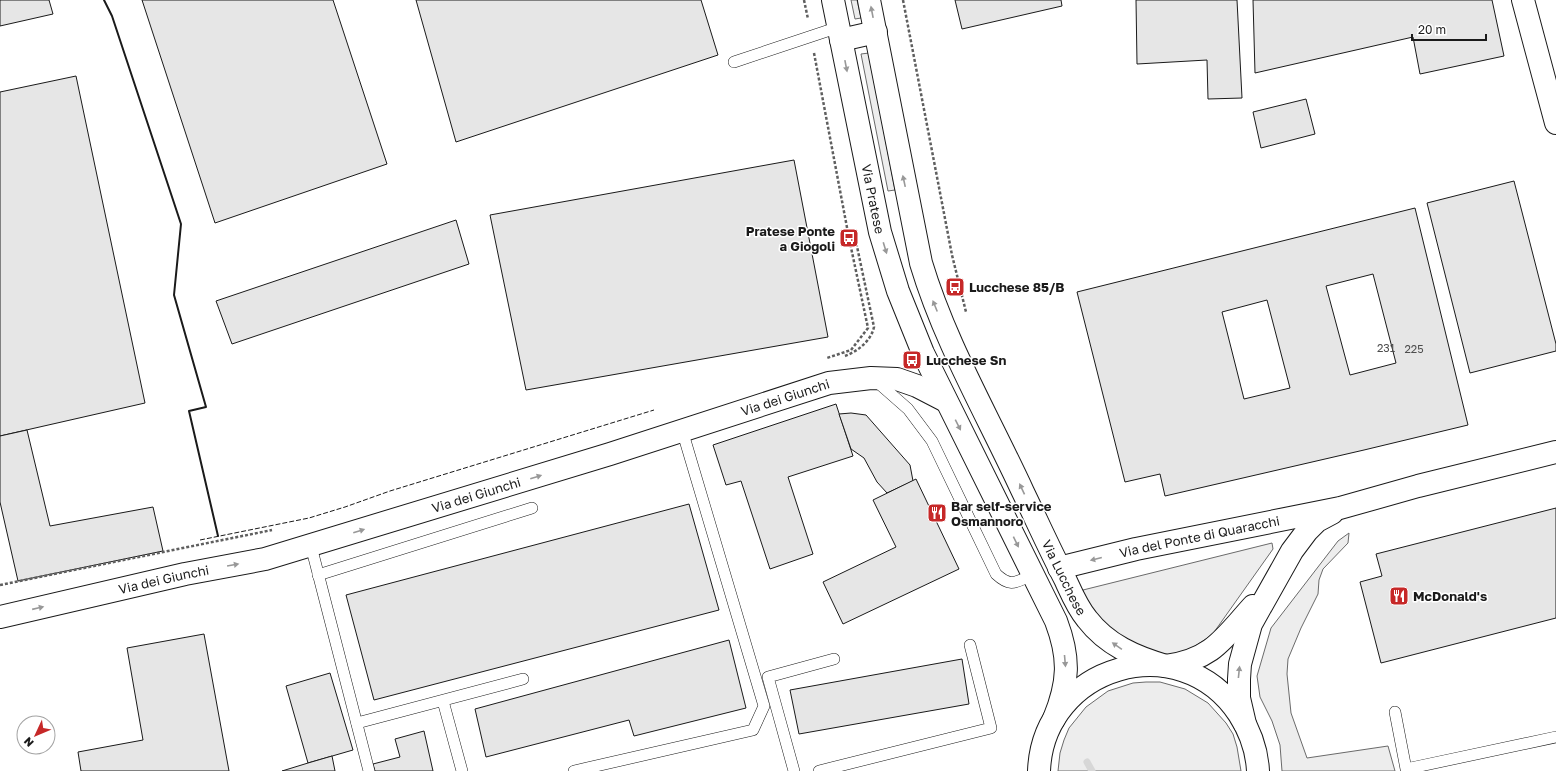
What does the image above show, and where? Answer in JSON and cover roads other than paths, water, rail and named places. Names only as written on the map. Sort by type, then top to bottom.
[{"type":"street","name":"Via Pratese","points":[[833,0],[880,232],[898,291],[923,352]]},
{"type":"street","points":[[840,34],[876,32],[869,0]]},
{"type":"street","points":[[1523,0],[1556,123]]},
{"type":"street","name":"Via Lucchese","points":[[876,32],[921,263],[928,288],[950,343],[1003,448],[1078,605],[1093,626],[1124,651],[1143,659],[1189,673],[1211,685],[1229,701],[1245,724],[1253,744],[1258,771]]},
{"type":"street","name":"Via Lucchese","points":[[923,352],[1056,621],[1062,637],[1066,669],[1062,700],[1044,742],[1038,769]]},
{"type":"street","name":"Via dei Giunchi","points":[[0,617],[185,574],[265,560],[610,454],[829,383],[871,378],[897,379],[917,386],[946,401]]},
{"type":"street","name":"Via del Ponte di Quaracchi","points":[[1059,568],[1136,549],[1340,508],[1418,486],[1556,452]]},
{"type":"street","name":"Via del Ponte di Quaracchi","points":[[1245,724],[1239,698],[1238,679],[1240,664],[1251,624],[1270,587],[1292,551],[1307,531],[1317,521],[1340,508]]},
{"type":"street","name":"Via del Ponte di Quaracchi","points":[[1166,666],[1178,665],[1197,658],[1213,648],[1270,587]]},
{"type":"street","name":"Via Lucchese","points":[[1054,719],[1074,694],[1101,676],[1133,666],[1166,666]]},
{"type":"lane","points":[[734,62],[811,36],[840,34]]},
{"type":"lane","points":[[871,378],[908,408],[932,441],[996,574],[1004,582],[1013,583],[1032,575]]},
{"type":"lane","points":[[574,771],[610,767],[753,730],[764,706],[682,430]]},
{"type":"lane","points":[[318,575],[532,508]]},
{"type":"lane","points":[[311,546],[369,771]]},
{"type":"lane","points":[[819,771],[991,728],[970,645]]},
{"type":"lane","points":[[794,771],[768,677],[834,659]]},
{"type":"lane","points":[[357,723],[523,679]]},
{"type":"lane","points":[[443,700],[462,771]]},
{"type":"lane","points":[[1395,712],[1406,769],[1556,737]]},
{"type":"waterway","points":[[1087,762],[1092,771]]},
{"type":"place","name":"Pratese Ponte a Giogoli","points":[[849,238]]},
{"type":"place","name":"Lucchese 85/B","points":[[955,287]]},
{"type":"place","name":"Lucchese Sn","points":[[912,360]]},
{"type":"place","name":"Bar self-service Osmannoro","points":[[937,513]]},
{"type":"place","name":"McDonald's","points":[[1399,596]]}]
